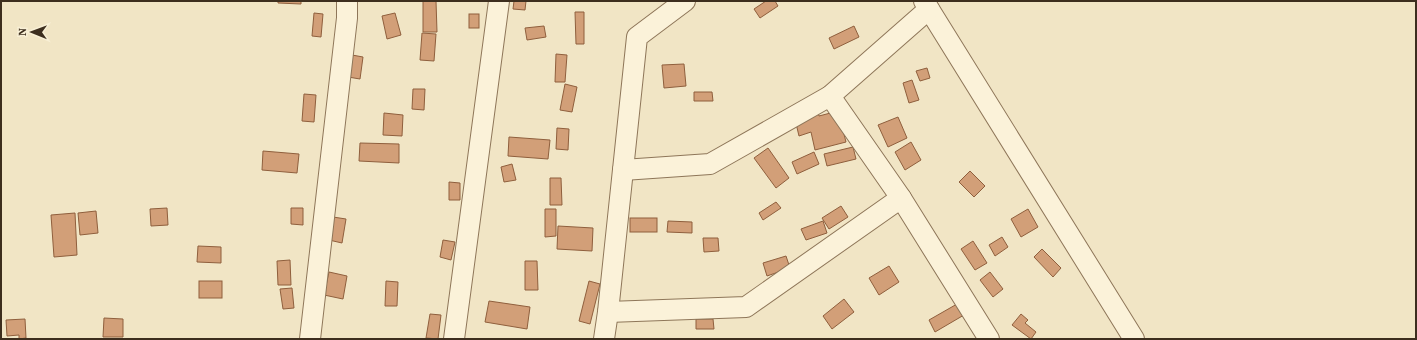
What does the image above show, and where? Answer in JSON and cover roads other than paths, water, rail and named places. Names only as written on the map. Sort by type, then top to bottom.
[{"type":"street","points":[[310,339],[347,18],[347,1]]},
{"type":"street","points":[[454,339],[499,1]]},
{"type":"street","points":[[604,339],[637,37],[685,1]]},
{"type":"street","points":[[623,170],[710,164],[830,96],[927,5],[1134,339]]},
{"type":"street","points":[[830,96],[901,198],[985,338]]},
{"type":"street","points":[[608,312],[746,307],[901,198]]}]
